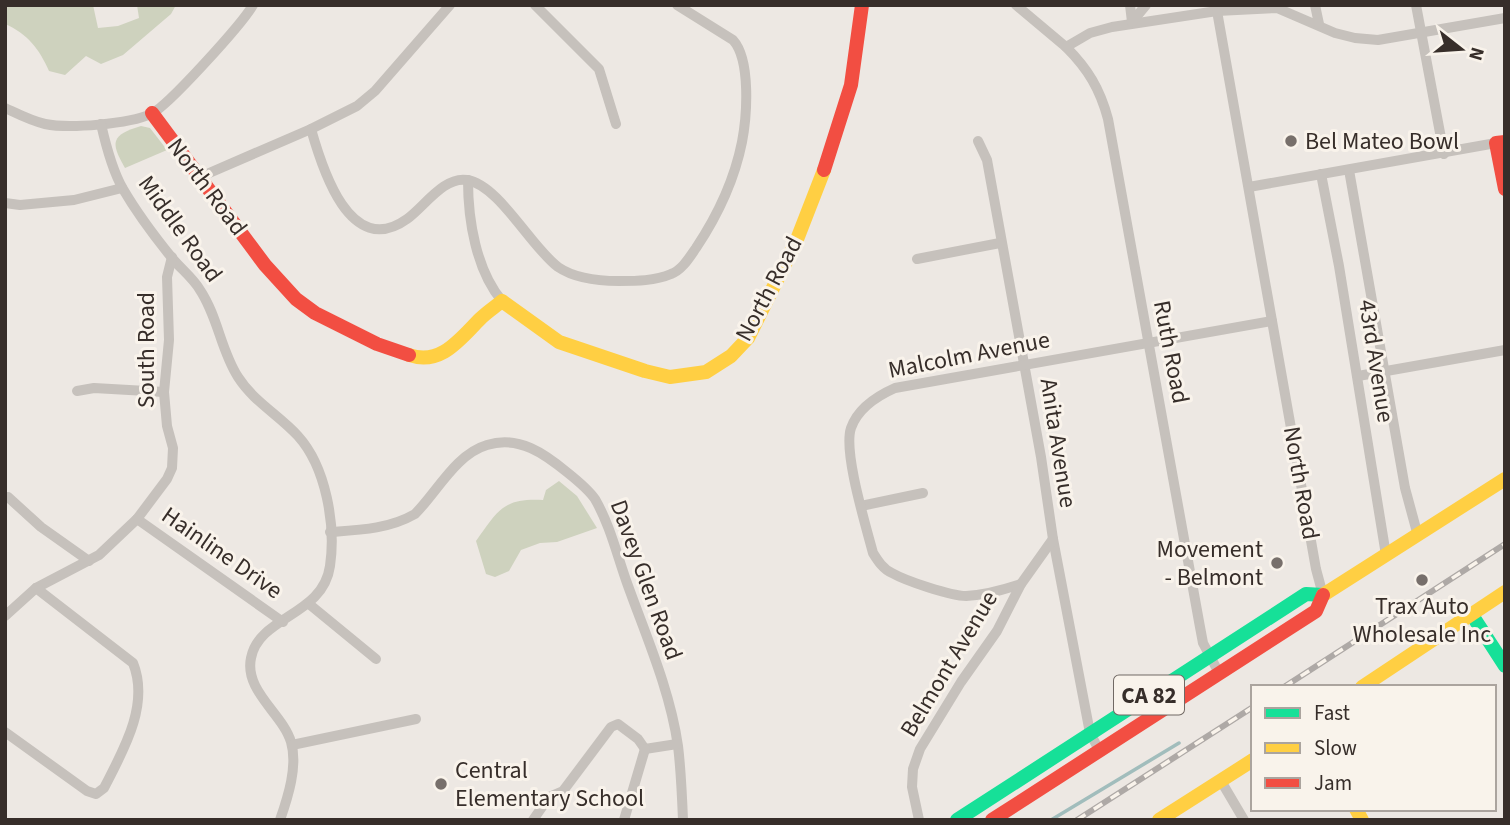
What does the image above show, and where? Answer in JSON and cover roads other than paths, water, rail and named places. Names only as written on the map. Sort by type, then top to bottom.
[{"type":"street","points":[[5,108],[44,124],[101,124],[152,113],[214,52],[247,16],[253,5]]},
{"type":"street","points":[[200,177],[357,106],[375,91],[450,5]]},
{"type":"street","points":[[535,5],[600,69],[616,124]]},
{"type":"street","points":[[311,129],[331,190],[348,211],[369,227],[378,230],[396,227],[446,186],[458,180],[468,180],[489,191],[558,267],[589,279],[616,281],[652,280],[673,274],[685,264],[712,225],[727,194],[746,121],[744,64],[740,47],[677,5]]},
{"type":"street","name":"North Road","points":[[152,113],[265,265],[296,299],[315,313],[377,344],[414,357],[438,355],[455,346],[482,317],[502,301],[559,342],[670,377],[706,372],[731,356],[748,338],[796,242],[827,162],[851,85],[862,5]]},
{"type":"street","points":[[1016,5],[1066,47],[1090,33],[1132,22],[1217,11],[1277,8],[1335,33],[1378,40],[1505,18]]},
{"type":"street","points":[[1130,5],[1132,22]]},
{"type":"street","points":[[1132,22],[1146,5]]},
{"type":"street","points":[[1315,5],[1319,24]]},
{"type":"street","points":[[1416,5],[1444,154]]},
{"type":"street","name":"North Road","points":[[1217,11],[1316,569],[1323,595]]},
{"type":"street","name":"Ruth Road","points":[[1066,47],[1092,76],[1102,95],[1108,119],[1200,627],[1209,656],[1219,673]]},
{"type":"street","name":"Middle Road","points":[[101,124],[122,188],[172,257],[199,288],[212,311],[236,374],[252,397],[297,434],[310,451],[325,484],[330,532],[330,566],[327,580],[310,604],[260,639],[250,662],[257,689],[287,731],[292,745]]},
{"type":"street","name":"Anita Avenue","points":[[978,141],[987,160],[1090,733],[1099,750]]},
{"type":"street","points":[[1249,187],[1501,143],[1505,189]]},
{"type":"street","name":"43rd Avenue","points":[[1349,170],[1405,488],[1418,536]]},
{"type":"street","name":"43rd Avenue","points":[[1321,174],[1386,555]]},
{"type":"street","points":[[468,180],[470,211],[481,262],[490,287],[502,301]]},
{"type":"street","points":[[5,203],[20,205],[74,200],[122,188]]},
{"type":"street","points":[[917,259],[1000,243]]},
{"type":"street","name":"South Road","points":[[5,616],[36,588],[99,555],[137,519],[167,479],[172,468],[173,448],[167,426],[164,392],[169,340],[167,277],[172,257]]},
{"type":"street","name":"Malcolm Avenue","points":[[1021,584],[997,592],[964,596],[944,592],[891,573],[879,563],[873,553],[849,447],[851,428],[864,408],[877,396],[895,388],[1272,321]]},
{"type":"street","points":[[1357,376],[1505,350]]},
{"type":"street","points":[[77,391],[94,388],[164,392]]},
{"type":"street","name":"Davey Glen Road","points":[[330,532],[376,528],[415,514],[457,466],[486,445],[511,443],[535,449],[551,458],[583,486],[595,500],[603,516],[655,662],[677,744],[683,820]]},
{"type":"street","name":"CA 82","points":[[992,820],[1316,611],[1323,595],[1505,479]]},
{"type":"street","points":[[861,506],[923,493]]},
{"type":"street","points":[[8,497],[41,527],[89,561]]},
{"type":"street","name":"Hainline Drive","points":[[137,519],[283,622]]},
{"type":"street","name":"Belmont Avenue","points":[[919,820],[912,787],[913,769],[920,749],[961,682],[997,631],[1021,584],[1053,539]]},
{"type":"street","points":[[5,732],[87,792],[96,794],[103,788],[130,738],[138,692],[138,675],[133,663],[36,588]]},
{"type":"street","points":[[1365,685],[1505,592]]},
{"type":"street","name":"CA 82","points":[[957,820],[1306,594],[1323,595]]},
{"type":"street","points":[[310,604],[376,659]]},
{"type":"street","points":[[1472,615],[1505,666]]},
{"type":"street","points":[[280,820],[290,782],[292,745],[415,719]]},
{"type":"street","points":[[533,820],[549,797],[563,791],[611,727],[618,724],[629,731],[645,749]]},
{"type":"street","points":[[645,749],[677,744]]},
{"type":"street","points":[[624,820],[645,749]]},
{"type":"street","points":[[1159,820],[1251,761]]},
{"type":"street","points":[[1221,781],[1244,820]]},
{"type":"waterway","points":[[1051,820],[1179,743]]},
{"type":"railway","points":[[1287,685],[1505,544]]},
{"type":"railway","points":[[1077,820],[1251,708]]},
{"type":"place","name":"Bel Mateo Bowl","points":[[1291,141]]},
{"type":"place","name":"Movement - Belmont","points":[[1277,563]]},
{"type":"place","name":"Trax Auto Wholesale Inc","points":[[1422,580]]},
{"type":"place","name":"Central Elementary School","points":[[441,784]]}]
